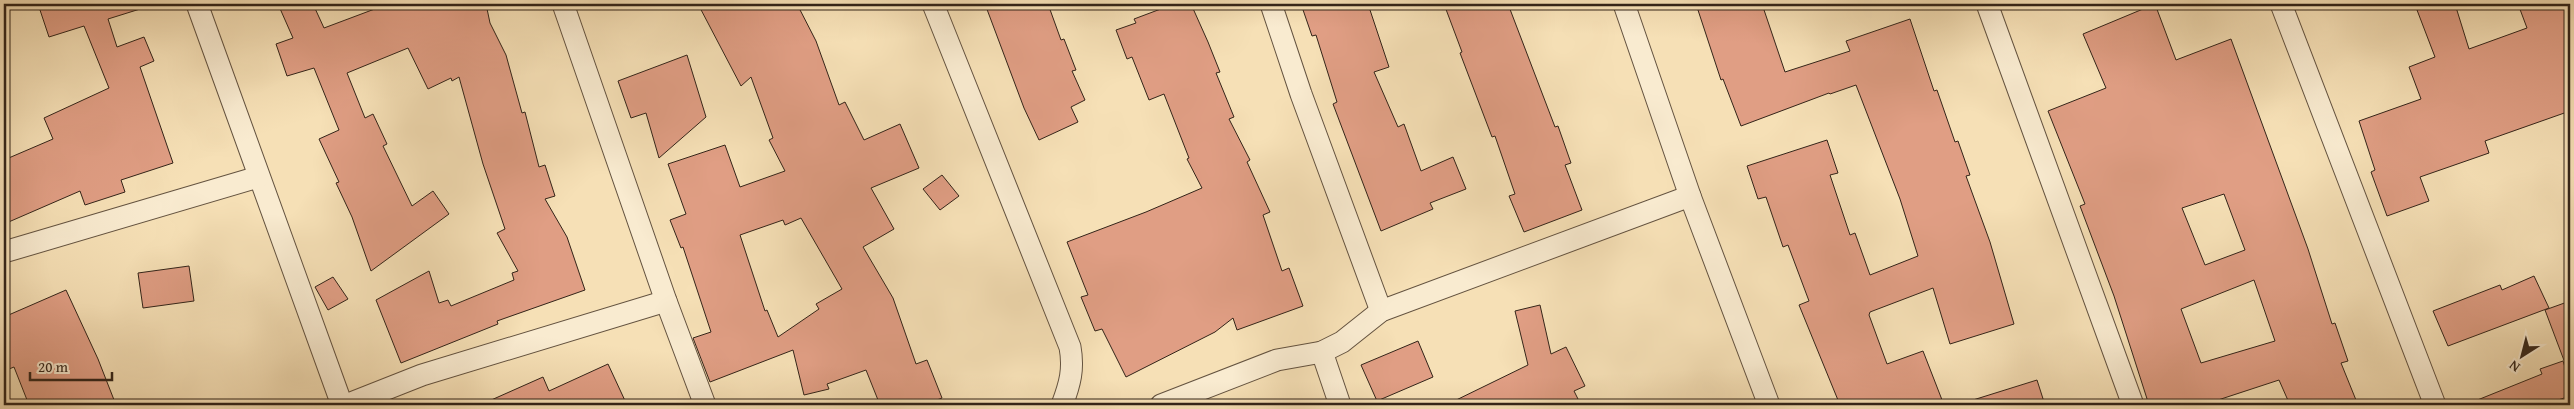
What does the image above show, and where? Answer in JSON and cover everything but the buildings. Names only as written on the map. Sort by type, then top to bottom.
[{"type":"street","points":[[197,4],[342,405]]},
{"type":"street","points":[[563,4],[666,301],[705,405]]},
{"type":"street","points":[[933,4],[1070,347],[1073,364],[1071,382],[1062,405]]},
{"type":"street","points":[[1271,4],[1301,94],[1381,311]]},
{"type":"street","points":[[1624,4],[1690,196],[1769,405]]},
{"type":"street","points":[[1988,4],[2133,405]]},
{"type":"street","points":[[2281,4],[2435,405]]},
{"type":"street","points":[[4,252],[258,177]]},
{"type":"street","points":[[1161,405],[1277,360],[1322,352],[1342,342],[1381,311],[1690,196]]},
{"type":"street","points":[[346,405],[422,375],[666,301]]},
{"type":"street","points":[[1322,352],[1340,405]]}]
